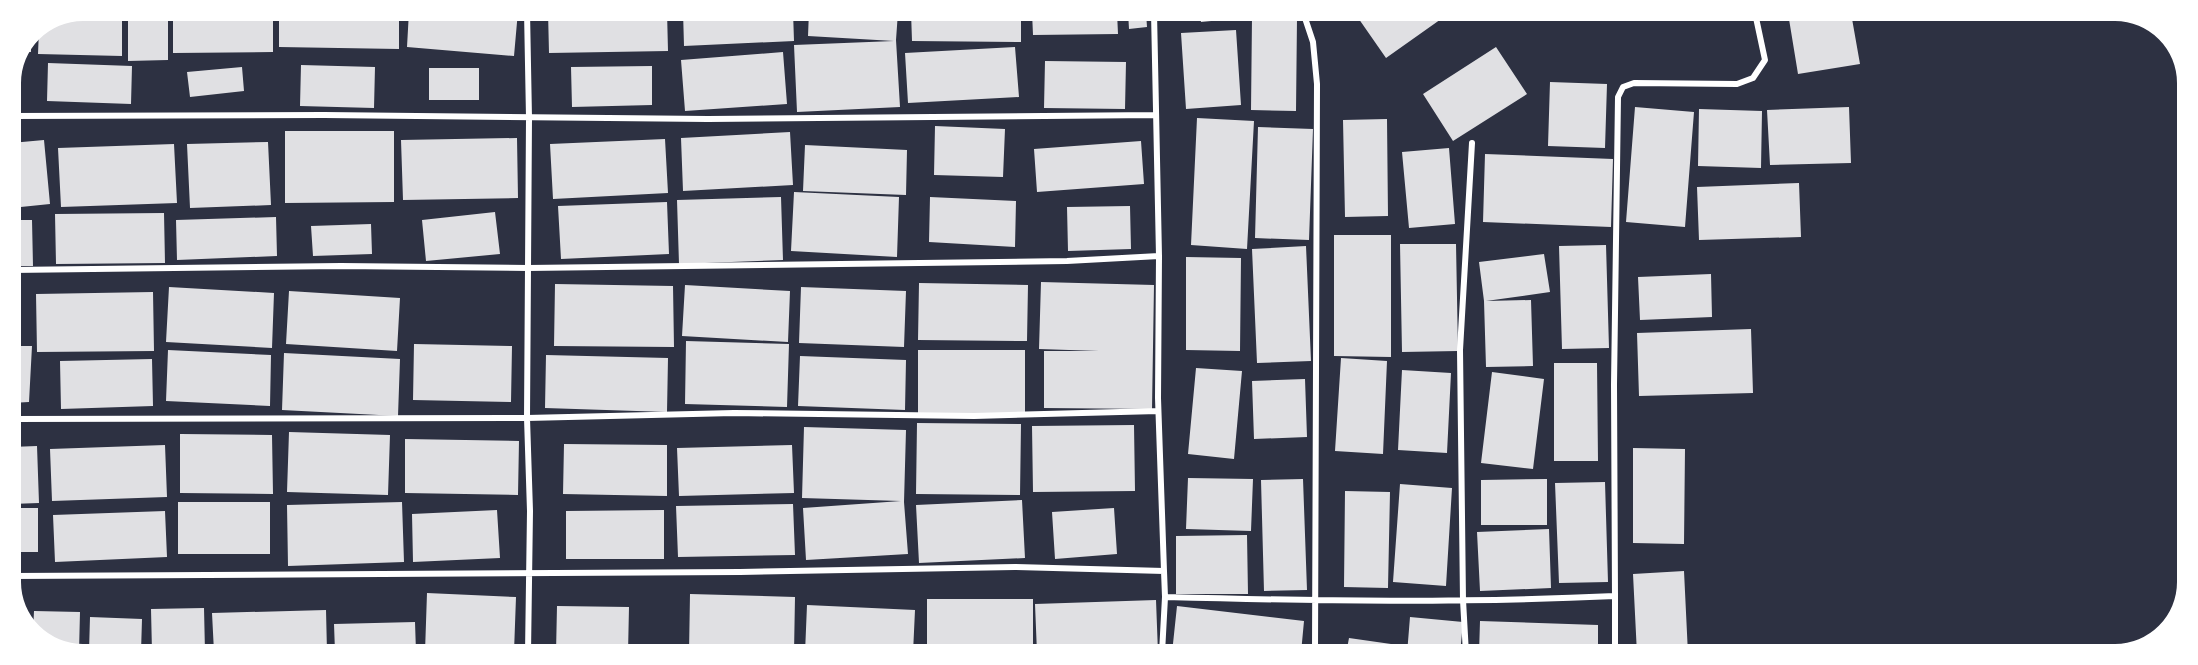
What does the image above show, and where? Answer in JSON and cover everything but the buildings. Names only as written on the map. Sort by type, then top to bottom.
[{"type":"street","points":[[527,21],[529,118],[527,418],[530,511],[528,644]]},
{"type":"street","points":[[1154,21],[1159,256],[1158,411],[1165,597],[1162,644]]},
{"type":"street","points":[[1306,21],[1313,42],[1317,84],[1314,644]]},
{"type":"street","points":[[1615,644],[1614,385],[1617,97],[1623,87],[1634,83],[1737,84],[1753,78],[1765,60],[1757,21]]},
{"type":"street","points":[[21,116],[324,115],[720,119],[1156,116]]},
{"type":"street","points":[[1465,644],[1460,350],[1472,143]]},
{"type":"street","points":[[21,270],[340,266],[528,268],[1067,261],[1159,256]]},
{"type":"street","points":[[21,419],[527,418],[735,413],[974,416],[1158,411]]},
{"type":"street","points":[[21,576],[752,572],[1015,567],[1164,571]]},
{"type":"street","points":[[1165,597],[1313,601],[1531,600],[1614,596]]}]
